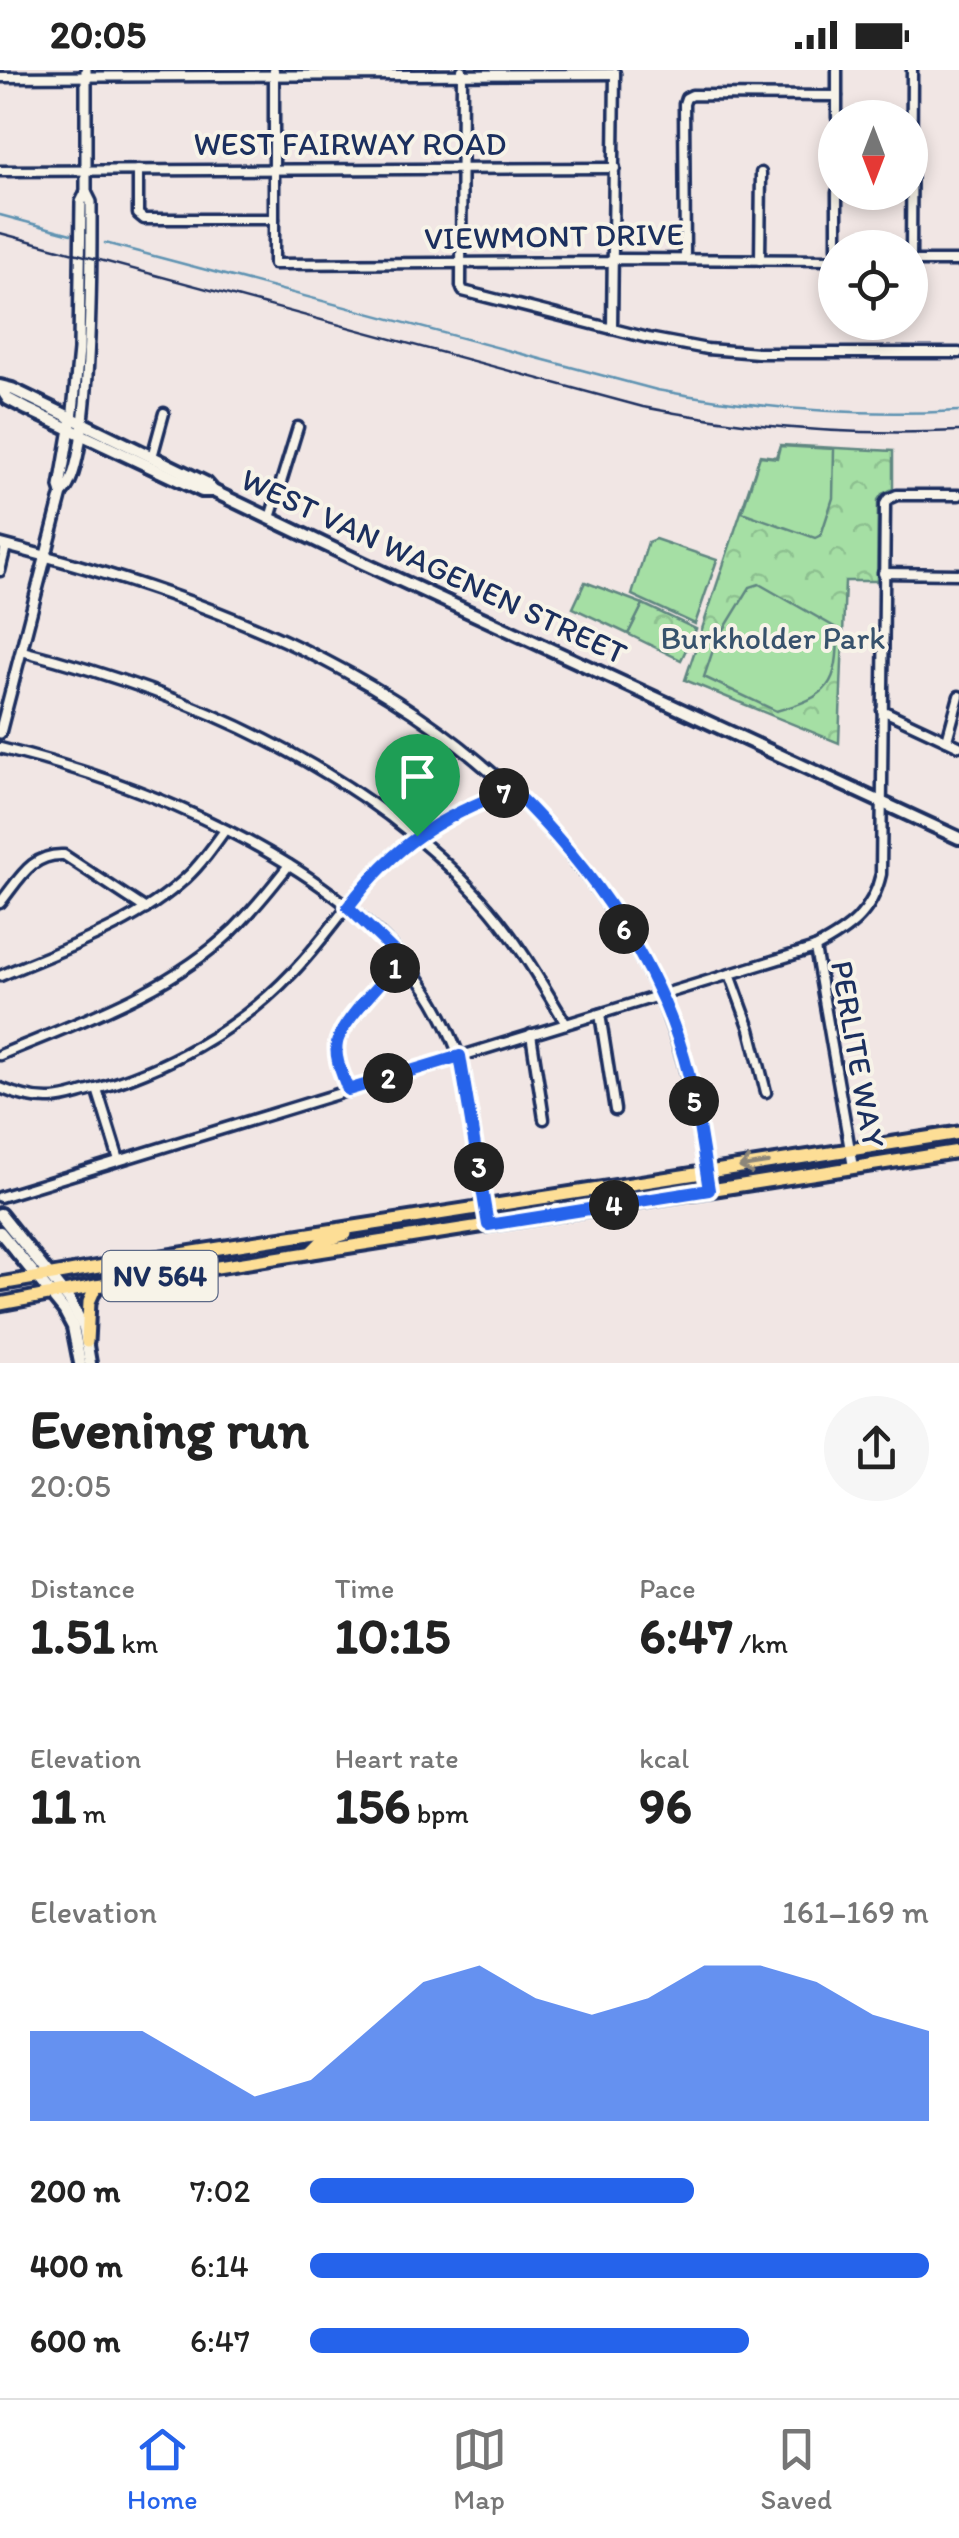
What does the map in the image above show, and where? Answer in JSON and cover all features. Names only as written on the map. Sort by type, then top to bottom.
[{"type":"main road","name":"WEST VAN WAGENEN STREET","points":[[0,387],[8,398],[206,483],[214,491],[370,566],[959,838]]},
{"type":"main road","name":"NV 564","points":[[0,1304],[50,1284],[309,1234],[959,1132]]},
{"type":"main road","name":"NV 564","points":[[0,1284],[96,1286],[959,1151]]},
{"type":"main road","points":[[0,1214],[50,1284],[73,1327],[80,1363]]},
{"type":"main road","points":[[311,1252],[321,1242],[382,1222]]},
{"type":"main road","points":[[0,1232],[80,1320],[90,1363]]},
{"type":"main road","points":[[250,1262],[262,1254],[300,1247],[309,1234]]},
{"type":"main road","points":[[87,1342],[88,1302],[96,1286]]},
{"type":"street","points":[[837,100],[838,70]]},
{"type":"street","points":[[910,230],[912,70]]},
{"type":"street","points":[[462,72],[463,291],[648,338],[722,351],[959,353]]},
{"type":"street","points":[[0,77],[86,73],[615,72],[612,329]]},
{"type":"street","points":[[0,733],[76,427],[81,202],[86,192],[86,73]]},
{"type":"street","points":[[138,170],[138,211],[144,220],[274,219],[274,73]]},
{"type":"street","points":[[685,259],[686,98],[837,96]]},
{"type":"street","name":"WEST FAIRWAY ROAD","points":[[0,171],[614,168]]},
{"type":"street","points":[[760,260],[761,173]]},
{"type":"street","name":"VIEWMONT DRIVE","points":[[274,219],[274,264],[818,260]]},
{"type":"street","points":[[928,260],[959,261]]},
{"type":"street","points":[[150,462],[164,412]]},
{"type":"street","points":[[270,518],[298,426]]},
{"type":"street","points":[[0,1197],[815,948],[844,933],[875,896],[881,874],[886,504],[897,494],[959,495]]},
{"type":"street","points":[[0,570],[3,545],[142,584],[196,604],[322,660],[385,693],[435,726],[512,790],[565,847],[607,903],[660,996],[688,1073],[709,1190]]},
{"type":"street","points":[[883,573],[959,574]]},
{"type":"street","points":[[22,651],[134,685],[208,714],[337,779],[384,811],[417,836],[472,890],[533,967],[566,1024]]},
{"type":"street","points":[[946,740],[959,696]]},
{"type":"street","points":[[882,710],[959,746]]},
{"type":"street","points":[[0,748],[98,776],[225,830],[289,865],[348,907],[402,959],[440,1013],[460,1056],[488,1225]]},
{"type":"street","points":[[0,1088],[17,1096],[64,1098],[128,1080],[199,1046],[290,976],[382,865],[417,836],[470,806],[512,790]]},
{"type":"street","points":[[0,976],[146,909],[186,878],[225,830]]},
{"type":"street","points":[[0,903],[35,861],[50,854],[64,856],[146,909]]},
{"type":"street","points":[[0,1055],[170,978],[231,931],[289,865]]},
{"type":"street","name":"PERLITE WAY","points":[[815,948],[852,1168]]},
{"type":"street","points":[[348,1090],[337,1041],[348,1021],[402,959]]},
{"type":"street","points":[[730,974],[750,1029],[766,1092]]},
{"type":"street","points":[[600,1014],[615,1110]]},
{"type":"street","points":[[531,1034],[544,1119]]},
{"type":"street","points":[[97,1089],[119,1160]]},
{"type":"green space","name":"Burkholder Park","points":[[780,445],[893,451],[893,489],[878,500],[877,581],[845,581],[839,743],[685,680],[760,455],[776,457]]},
{"type":"green space","points":[[780,446],[834,449],[833,498],[821,535],[815,538],[742,512],[760,456],[777,458]]},
{"type":"green space","points":[[655,539],[717,560],[695,624],[632,595],[648,542]]},
{"type":"green space","points":[[585,582],[643,604],[628,634],[573,608]]},
{"type":"green space","points":[[759,584],[838,629],[836,664],[827,686],[808,700],[776,711],[704,677],[715,644],[750,587]]},
{"type":"green space","points":[[643,604],[696,629],[681,660],[628,634]]},
{"type":"waterway","points":[[0,215],[71,234]]},
{"type":"waterway","points":[[105,243],[657,390],[807,410],[959,411]]},
{"type":"railway","points":[[0,233],[643,407],[800,429],[959,431]]},
{"type":"route","points":[[512,790],[565,847],[607,903],[660,996],[688,1073],[709,1190],[488,1225],[460,1056],[348,1090],[337,1041],[348,1021],[402,959],[348,907],[382,865],[417,836],[470,806],[512,790]]}]
